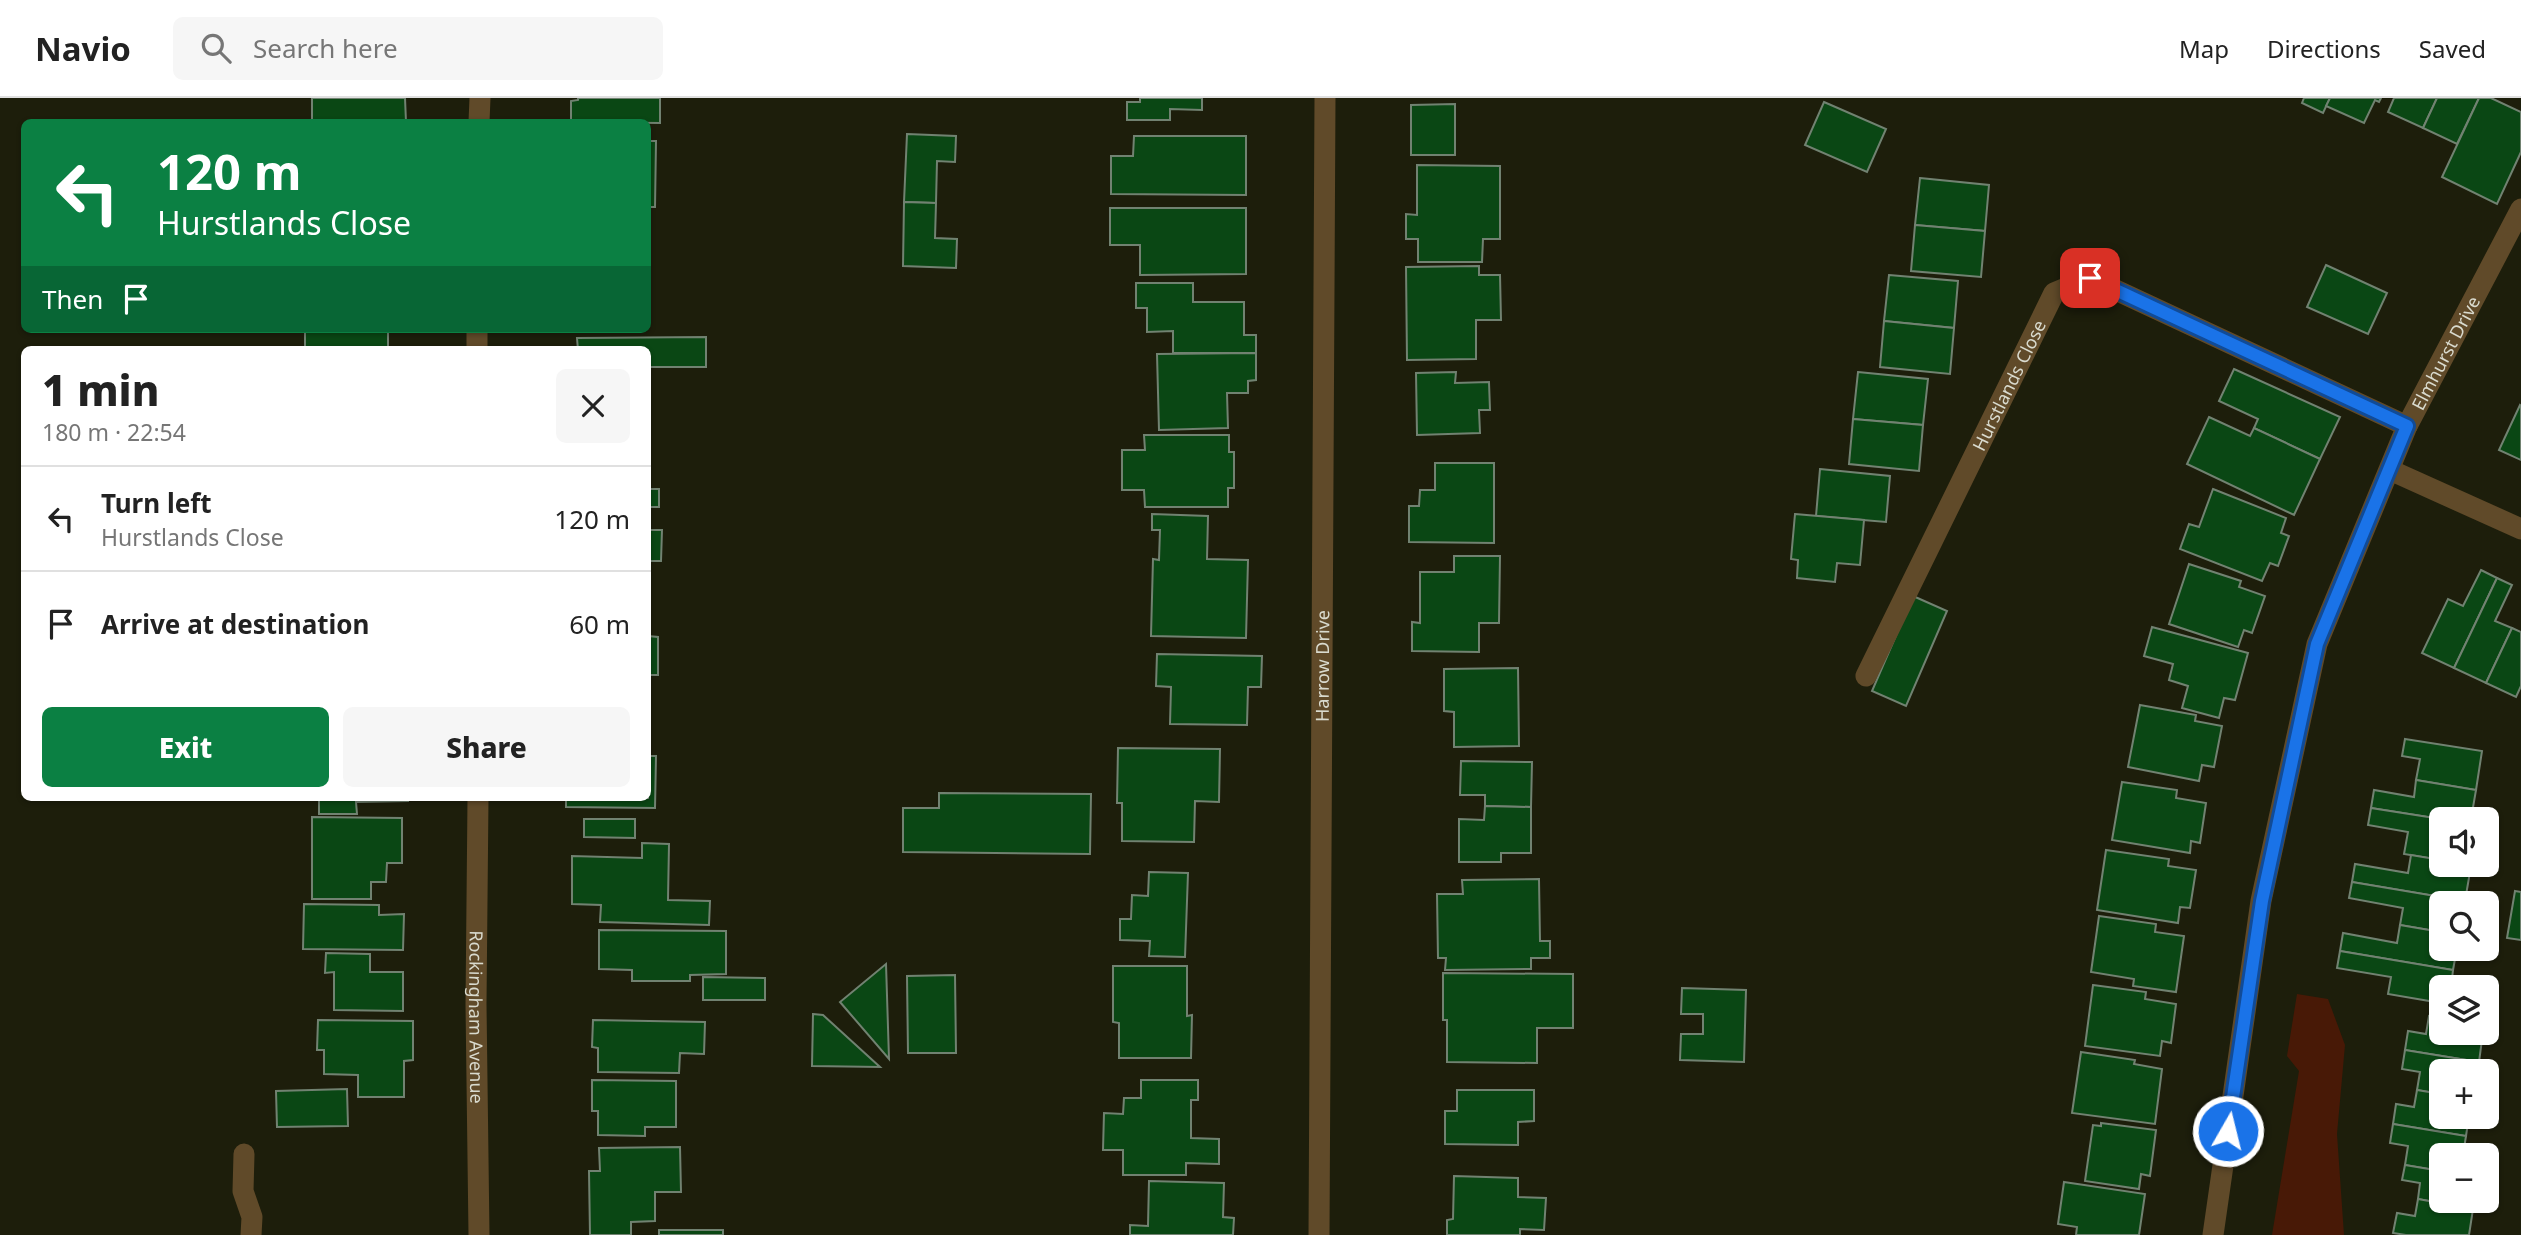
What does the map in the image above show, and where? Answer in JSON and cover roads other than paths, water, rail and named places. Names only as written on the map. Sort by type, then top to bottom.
[{"type":"street","points":[[480,98],[480,119]]},
{"type":"street","name":"Harrow Drive","points":[[1319,1235],[1325,98]]},
{"type":"street","name":"Elmhurst Drive","points":[[2213,1235],[2262,901],[2317,644],[2407,426],[2521,209]]},
{"type":"street","name":"Hurstlands Close","points":[[1866,676],[2054,293],[2090,278],[2407,426]]},
{"type":"street","points":[[2390,470],[2521,529]]},
{"type":"street","name":"Rockingham Avenue","points":[[478,801],[476,1004],[479,1235]]},
{"type":"street","points":[[244,1154],[243,1191],[252,1217],[251,1235]]}]
